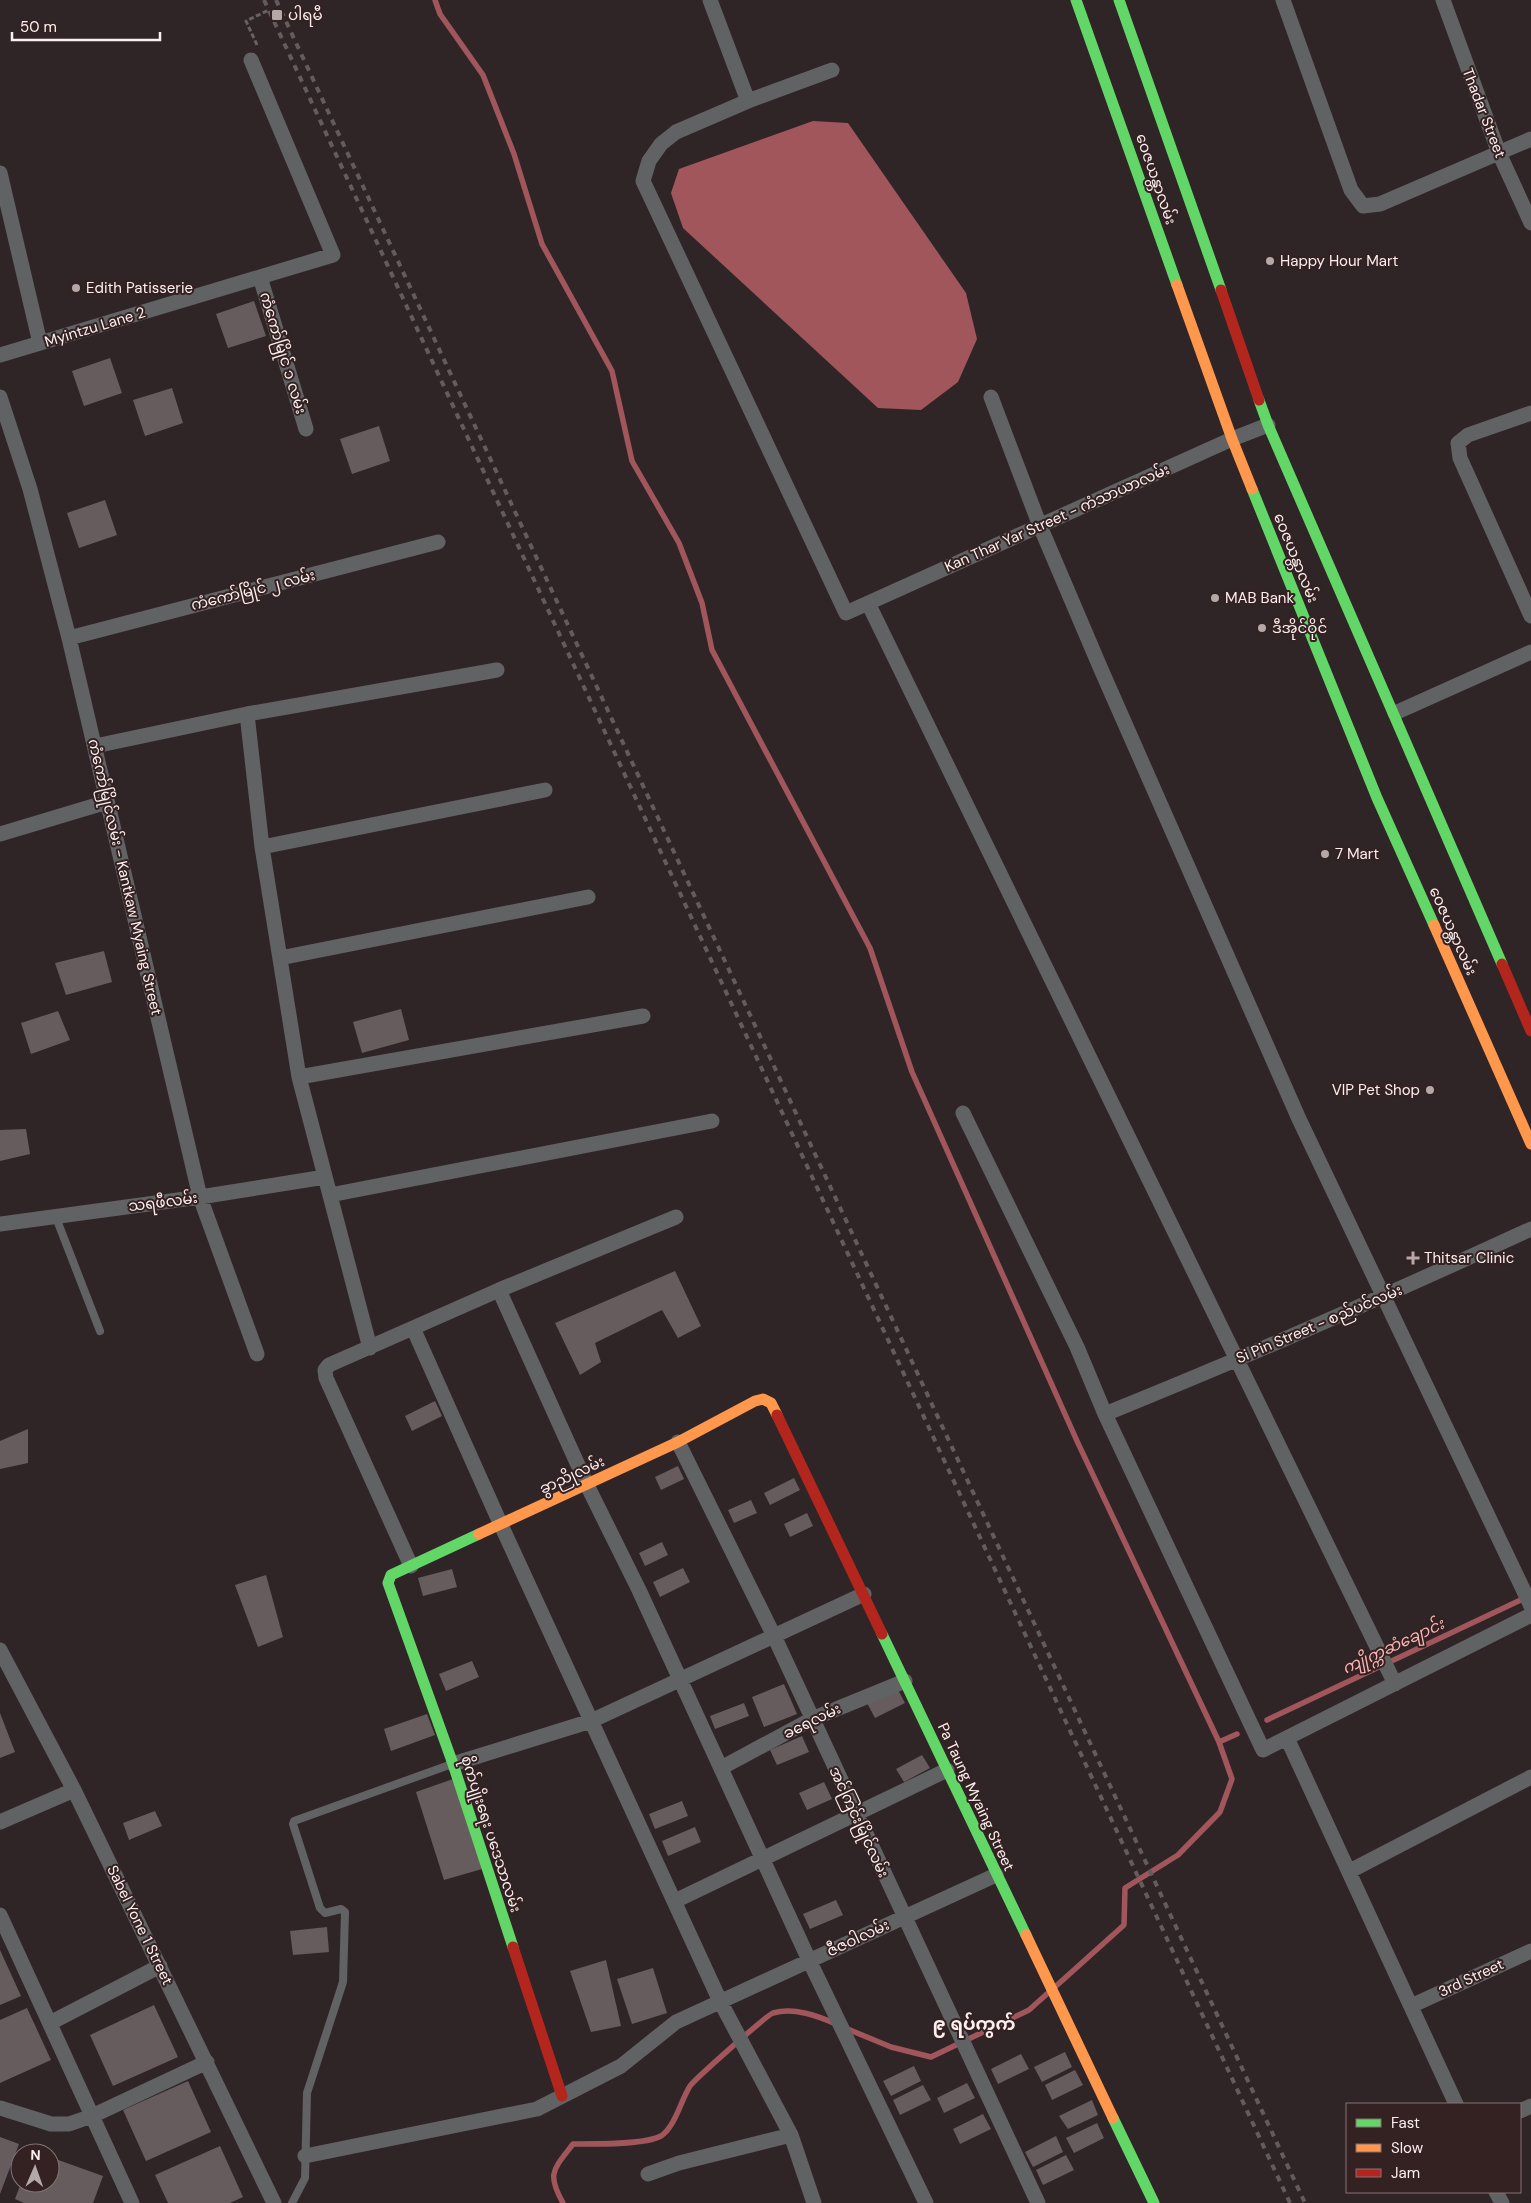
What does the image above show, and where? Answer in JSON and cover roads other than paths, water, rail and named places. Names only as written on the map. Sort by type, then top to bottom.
[{"type":"main road","name":"ဝေဇယန္တာလမ်း","points":[[1076,0],[1232,439],[1377,798],[1531,1144]]},
{"type":"main road","name":"ဝေဇယန္တာလမ်း","points":[[1119,0],[1268,425],[1527,1012],[1531,1031]]},
{"type":"main road","name":"ခွာညိုလမ်း","points":[[388,1582],[391,1575],[678,1442],[754,1401],[763,1399],[771,1402]]},
{"type":"main road","name":"Pa Taung Myaing Street","points":[[771,1402],[1154,2203]]},
{"type":"main road","name":"စိုက်ပျိုးရေး ပဒေသာလမ်း","points":[[388,1582],[453,1764],[562,2096]]},
{"type":"street","points":[[710,0],[748,101],[832,70]]},
{"type":"street","points":[[1283,0],[1350,190],[1363,206],[1380,204],[1531,140]]},
{"type":"street","name":"Thadar Street","points":[[1443,0],[1499,153],[1531,223]]},
{"type":"street","name":"Myintzu Lane 2","points":[[0,355],[333,255],[250,60]]},
{"type":"street","name":"Kan Thar Yar Street - ကံသာယာလမ်း","points":[[748,101],[676,132],[661,144],[649,161],[643,181],[846,612],[1232,439],[1268,425]]},
{"type":"street","points":[[0,173],[40,343]]},
{"type":"street","name":"ကံကော်မြိုင် ၁ လမ်း","points":[[260,277],[306,429]]},
{"type":"street","name":"ကံကော်မြိုင်လမ်း - Kantkaw Myaing Street","points":[[0,397],[30,490],[69,638],[96,746],[107,802],[200,1197],[257,1354]]},
{"type":"street","points":[[991,397],[1040,526],[1100,667],[1299,1119],[1531,1606]]},
{"type":"street","points":[[1531,413],[1468,435],[1458,443],[1460,458],[1531,616]]},
{"type":"street","name":"ကံကော်မြိုင် ၂ လမ်း","points":[[69,638],[438,542]]},
{"type":"street","points":[[868,603],[1395,1684]]},
{"type":"street","points":[[1395,714],[1531,652]]},
{"type":"street","points":[[96,746],[247,714],[497,670]]},
{"type":"street","points":[[247,714],[262,847],[299,1077],[370,1348]]},
{"type":"street","points":[[262,847],[545,790]]},
{"type":"street","points":[[0,834],[107,802]]},
{"type":"street","points":[[280,958],[588,897]]},
{"type":"street","points":[[299,1077],[643,1016]]},
{"type":"street","points":[[964,1113],[1077,1347],[1105,1414],[1263,1750],[1531,1615]]},
{"type":"street","points":[[330,1195],[712,1121]]},
{"type":"street","name":"သရဖီလမ်း","points":[[0,1224],[325,1178]]},
{"type":"street","points":[[411,1566],[326,1378],[325,1370],[329,1366],[499,1290],[676,1217]]},
{"type":"street","name":"Si Pin Street - စည်ပင်လမ်း","points":[[1105,1414],[1384,1297],[1531,1229]]},
{"type":"street","points":[[499,1290],[587,1485],[639,1590],[809,1960],[926,2203]]},
{"type":"street","points":[[413,1328],[501,1525],[720,2001],[791,2135],[814,2203]]},
{"type":"street","name":"အင်ကြင်းမြိုင်လမ်း","points":[[678,1442],[774,1636],[1038,2203]]},
{"type":"street","points":[[453,1764],[591,1721],[864,1594]]},
{"type":"street","name":"Sabel Yone 1 Street","points":[[0,1650],[74,1790],[274,2203]]},
{"type":"street","name":"ခရေလမ်း","points":[[721,1768],[812,1719],[905,1681]]},
{"type":"street","points":[[1287,1738],[1456,2103]]},
{"type":"street","points":[[675,1902],[947,1770]]},
{"type":"street","points":[[1350,1871],[1531,1777]]},
{"type":"street","points":[[0,1822],[74,1790]]},
{"type":"street","name":"ဇီဇဝါလမ်း","points":[[305,2156],[537,2109],[621,2066],[676,2022],[903,1916],[996,1875]]},
{"type":"street","points":[[1,1921],[132,2203]]},
{"type":"street","name":"3rd Street","points":[[1411,2006],[1531,1951]]},
{"type":"street","points":[[50,2023],[160,1966]]},
{"type":"street","points":[[0,2108],[51,2124],[69,2124],[92,2116],[207,2062]]},
{"type":"street","points":[[648,2174],[679,2163],[791,2135]]},
{"type":"lane","points":[[54,1215],[100,1331]]},
{"type":"lane","points":[[292,2203],[305,2178],[306,2094],[343,1982],[345,1912],[341,1909],[326,1912],[320,1908],[293,1824],[294,1821],[453,1764]]},
{"type":"waterway","points":[[435,0],[440,14],[483,75],[514,154],[542,244],[612,371],[632,461],[679,543],[702,603],[712,650],[870,948],[912,1072],[1077,1441],[1219,1742],[1232,1779],[1220,1812],[1178,1855],[1125,1888],[1124,1925],[1055,1987]]},
{"type":"waterway","name":"ကျိုက္ကဆံချောင်း","points":[[1267,1720],[1527,1597]]},
{"type":"waterway","name":"ကျိုက္ကဆံချောင်း","points":[[1219,1742],[1237,1734]]},
{"type":"waterway","points":[[845,2028],[891,2047],[931,2057],[1029,2010],[1048,1993]]},
{"type":"waterway","points":[[563,2203],[555,2185],[554,2172],[573,2144],[643,2141],[661,2136],[674,2120],[690,2086],[758,2024],[773,2013],[781,2011],[797,2012],[814,2015],[836,2024]]},
{"type":"railway","points":[[264,0],[1290,2203]]},
{"type":"railway","points":[[276,0],[1305,2203]]},
{"type":"place","name":"ပါရမီ","points":[[277,15]]},
{"type":"place","name":"Happy Hour Mart","points":[[1270,261]]},
{"type":"place","name":"Edith Patisserie","points":[[76,288]]},
{"type":"place","name":"MAB Bank","points":[[1215,598]]},
{"type":"place","name":"ဒီအိုင်ဝိုင်","points":[[1262,628]]},
{"type":"place","name":"7 Mart","points":[[1325,854]]},
{"type":"place","name":"VIP Pet Shop","points":[[1430,1090]]},
{"type":"place","name":"Thitsar Clinic","points":[[1413,1258]]},
{"type":"district","name":"၉ ရပ်ကွက်","points":[[974,2024]]}]
